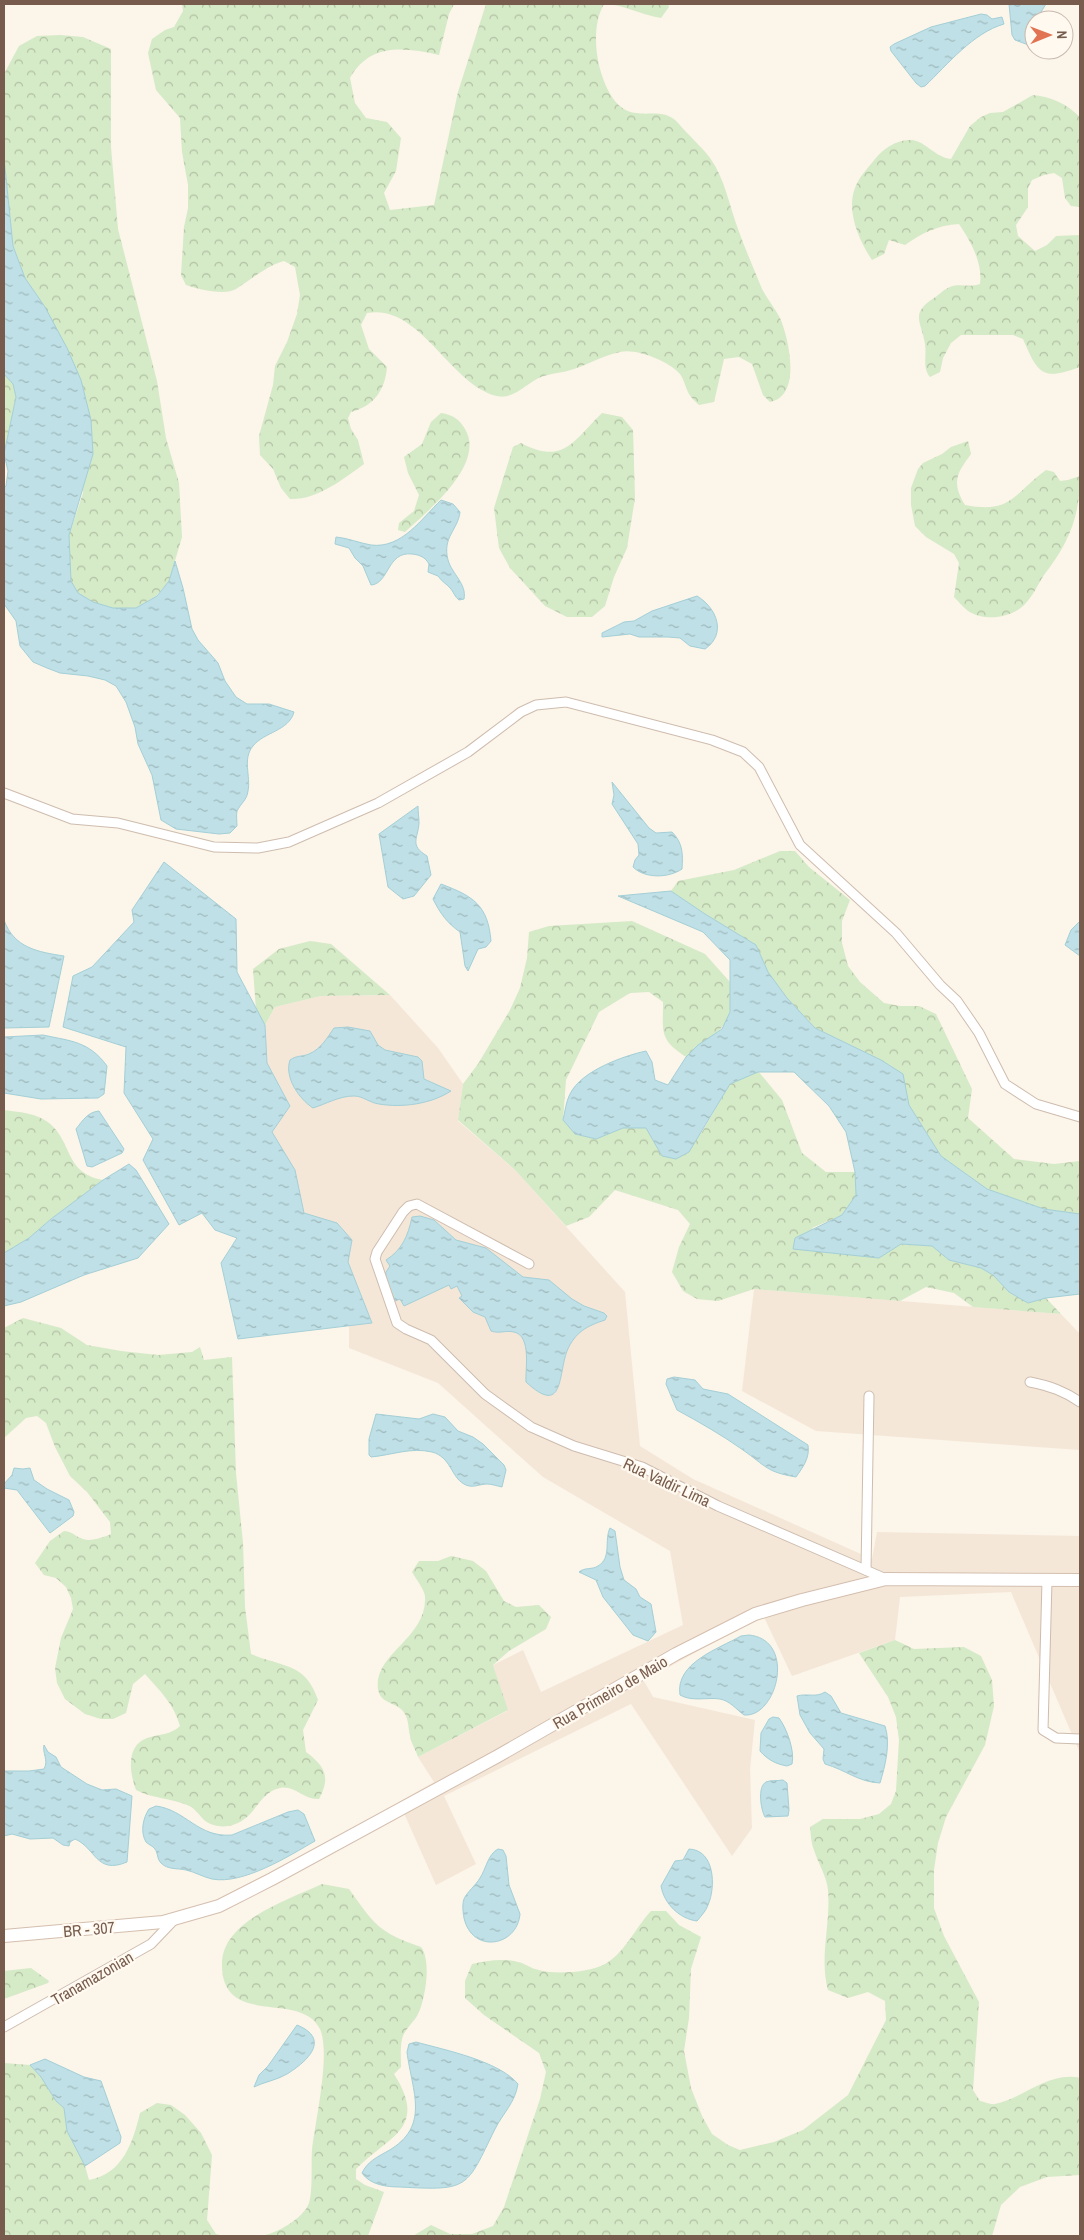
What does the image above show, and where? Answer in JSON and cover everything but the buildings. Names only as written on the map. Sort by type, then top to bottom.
[{"type":"main road","name":"Rua Primeiro de Maio","points":[[173,1920],[219,1906],[272,1879],[498,1756],[652,1667],[747,1618],[795,1602],[886,1580],[1080,1580]]},
{"type":"main road","name":"BR - 307","points":[[4,1936],[173,1920]]},
{"type":"street","points":[[4,793],[72,819],[128,824],[206,845],[258,848],[296,840],[378,803],[468,752],[521,712],[536,705],[566,702],[712,740],[744,752],[759,767],[800,845],[896,933],[956,1001],[979,1033],[1005,1084],[1041,1107],[1080,1117]]},
{"type":"street","name":"Rua Valdir Lima","points":[[529,1264],[417,1204],[409,1206],[377,1252],[375,1259],[376,1267],[397,1323],[431,1340],[485,1394],[531,1427],[574,1446],[642,1467],[718,1506],[886,1580]]},
{"type":"street","points":[[1030,1382],[1050,1386],[1065,1392],[1080,1402]]},
{"type":"street","points":[[866,1570],[869,1396]]},
{"type":"street","points":[[1047,1581],[1043,1730],[1056,1738],[1080,1739]]},
{"type":"street","name":"Tranamazonian","points":[[4,2027],[151,1944],[173,1920]]},
{"type":"shaded area","points":[[390,995],[438,1048],[463,1084],[458,1121],[515,1170],[625,1292],[640,1446],[693,1479],[872,1559],[877,1532],[1080,1536],[1080,1753],[1011,1592],[900,1597],[895,1640],[792,1676],[763,1615],[644,1681],[653,1697],[755,1720],[750,1769],[752,1828],[732,1856],[631,1704],[444,1796],[476,1864],[436,1885],[399,1802],[434,1782],[418,1757],[507,1711],[493,1665],[523,1650],[541,1692],[683,1625],[670,1551],[543,1477],[438,1383],[349,1348],[349,1325],[371,1322],[348,1262],[352,1240],[337,1223],[304,1214],[295,1170],[272,1132],[290,1105],[267,1063],[265,1025],[275,1007],[321,996]]},
{"type":"shaded area","points":[[754,1289],[1061,1314],[1080,1334],[1080,1450],[816,1431],[742,1391]]},
{"type":"green space","points":[[182,4],[454,4],[449,14],[439,55],[413,50],[388,50],[377,53],[367,59],[350,78],[355,103],[366,118],[387,122],[401,138],[396,171],[384,193],[390,210],[434,205],[458,92],[486,4],[604,4],[597,24],[596,48],[604,82],[617,104],[626,110],[635,113],[663,114],[671,117],[703,149],[715,166],[762,289],[780,318],[787,339],[790,378],[786,389],[780,398],[770,402],[763,395],[752,364],[739,357],[724,359],[714,402],[699,405],[690,395],[682,377],[674,368],[651,356],[627,351],[608,355],[580,367],[545,376],[509,396],[497,396],[480,389],[464,377],[419,332],[403,320],[386,313],[367,313],[361,325],[369,349],[387,367],[384,383],[377,396],[366,406],[351,412],[348,418],[351,429],[358,440],[364,464],[319,493],[290,499],[281,488],[273,469],[260,455],[259,436],[273,385],[275,366],[287,342],[297,314],[300,295],[295,267],[284,261],[277,263],[236,289],[225,292],[204,290],[186,285],[181,275],[184,227],[188,208],[188,185],[182,152],[180,118],[156,90],[148,53],[152,39],[165,30],[174,27],[183,11]]},
{"type":"green space","points":[[611,4],[668,4],[669,7],[661,18]]},
{"type":"green space","points":[[37,36],[83,37],[111,49],[111,147],[118,229],[157,381],[166,438],[179,483],[182,537],[169,581],[156,596],[136,608],[113,608],[93,602],[78,593],[71,581],[69,535],[83,493],[45,307],[25,278],[13,246],[4,158],[4,74],[19,46]]},
{"type":"green space","points":[[1033,95],[1047,97],[1059,102],[1070,108],[1080,117],[1080,207],[1071,206],[1065,198],[1062,178],[1054,173],[1044,175],[1032,180],[1028,188],[1028,207],[1016,225],[1018,236],[1035,251],[1047,245],[1056,236],[1080,235],[1080,367],[1049,374],[1038,367],[1023,339],[1013,335],[961,335],[951,343],[943,358],[940,372],[930,377],[925,366],[925,344],[919,314],[926,304],[948,288],[958,285],[972,286],[980,284],[980,268],[975,252],[959,224],[930,230],[905,245],[889,240],[884,254],[872,260],[855,226],[852,206],[855,188],[861,176],[875,159],[891,145],[906,140],[916,141],[945,158],[951,159],[970,126],[981,117],[990,113],[1003,112]]},
{"type":"green space","points":[[4,374],[13,384],[16,397],[4,454]]},
{"type":"green space","points":[[441,413],[455,418],[465,429],[469,443],[468,457],[452,486],[440,499],[405,532],[398,530],[399,523],[414,511],[419,495],[408,473],[404,457],[422,444],[431,422]]},
{"type":"green space","points":[[602,413],[622,417],[633,430],[635,498],[627,548],[614,577],[605,606],[592,617],[567,617],[545,606],[510,568],[499,548],[494,508],[513,447],[521,443],[548,452],[558,451],[567,447]]},
{"type":"green space","points":[[968,441],[971,454],[959,472],[957,484],[965,505],[993,507],[1003,504],[1011,500],[1046,470],[1054,472],[1060,481],[1080,476],[1075,516],[1060,552],[1025,604],[1013,613],[998,617],[982,617],[968,611],[954,597],[959,563],[954,554],[926,537],[915,526],[911,505],[911,488],[918,469],[923,463],[942,454],[951,447]]},
{"type":"green space","points":[[780,851],[795,851],[809,867],[850,900],[842,921],[842,943],[848,966],[860,982],[884,1003],[900,1006],[919,1006],[936,1014],[972,1089],[968,1118],[1014,1159],[1054,1164],[1080,1161],[1080,1214],[1044,1209],[987,1189],[941,1156],[909,1105],[902,1074],[881,1060],[815,1028],[787,998],[768,972],[756,945],[671,891],[678,881],[734,870]]},
{"type":"green space","points":[[632,921],[705,954],[730,982],[730,1010],[728,1017],[719,1030],[686,1057],[677,1051],[667,1040],[663,1028],[663,1002],[649,992],[630,993],[599,1012],[566,1080],[563,1120],[575,1134],[596,1139],[623,1128],[646,1128],[662,1156],[702,1132],[730,1084],[758,1071],[782,1100],[802,1153],[826,1172],[855,1172],[856,1195],[842,1215],[812,1228],[852,1254],[879,1258],[901,1244],[932,1246],[949,1260],[981,1268],[993,1275],[1009,1292],[1028,1303],[1046,1298],[1061,1314],[973,1307],[954,1293],[926,1287],[900,1301],[754,1289],[718,1301],[697,1299],[683,1291],[672,1272],[679,1247],[690,1224],[678,1210],[615,1190],[589,1217],[566,1226],[515,1170],[458,1120],[463,1084],[478,1064],[510,1010],[520,988],[527,958],[529,932],[549,926]]},
{"type":"green space","points":[[310,941],[331,944],[390,995],[321,996],[275,1007],[265,1025],[256,1010],[253,969],[279,949]]},
{"type":"green space","points":[[4,1110],[33,1115],[49,1123],[57,1131],[70,1156],[81,1171],[103,1180],[29,1238],[4,1253]]},
{"type":"green space","points":[[23,1318],[61,1328],[87,1345],[158,1355],[192,1352],[200,1347],[204,1360],[232,1357],[236,1473],[243,1543],[245,1607],[251,1654],[300,1672],[313,1688],[318,1700],[303,1730],[306,1752],[318,1762],[324,1772],[325,1784],[319,1799],[313,1799],[290,1789],[280,1788],[268,1793],[248,1816],[239,1823],[229,1826],[213,1825],[204,1820],[190,1806],[136,1790],[131,1769],[132,1754],[135,1747],[147,1738],[169,1733],[180,1726],[170,1704],[145,1674],[133,1684],[126,1713],[113,1719],[101,1719],[85,1714],[65,1699],[57,1683],[55,1668],[61,1638],[73,1609],[71,1598],[66,1587],[56,1578],[44,1575],[35,1563],[50,1541],[64,1531],[86,1540],[94,1540],[111,1534],[110,1522],[87,1492],[70,1476],[55,1447],[46,1423],[37,1416],[26,1418],[4,1438],[4,1328]]},
{"type":"green space","points":[[451,1556],[473,1561],[486,1571],[504,1601],[516,1607],[539,1605],[551,1617],[546,1629],[509,1651],[493,1665],[508,1710],[418,1757],[411,1739],[406,1716],[399,1707],[388,1702],[379,1694],[379,1677],[391,1655],[410,1635],[424,1611],[425,1596],[422,1587],[412,1572],[419,1561],[438,1561]]},
{"type":"green space","points":[[895,1640],[914,1649],[964,1647],[981,1656],[992,1680],[994,1706],[985,1745],[946,1817],[938,1843],[934,1870],[934,1908],[944,1936],[979,2002],[973,2090],[980,2101],[993,2104],[1006,2101],[1058,2078],[1080,2078],[1080,2175],[1047,2177],[1020,2187],[1001,2205],[992,2236],[413,2236],[431,2225],[450,2234],[472,2234],[493,2226],[504,2207],[540,2099],[546,2072],[539,2053],[484,2015],[465,1998],[465,1981],[472,1964],[506,1960],[551,1972],[596,1968],[617,1955],[651,1911],[666,1911],[679,1925],[701,1937],[691,1969],[689,2018],[684,2051],[691,2088],[702,2116],[712,2134],[728,2145],[740,2150],[774,2142],[803,2130],[848,2095],[886,2020],[885,2001],[868,1992],[848,1998],[828,1990],[825,1953],[828,1890],[813,1847],[810,1827],[823,1819],[860,1819],[879,1814],[891,1804],[896,1791],[899,1740],[896,1717],[888,1697],[859,1653]]},
{"type":"green space","points":[[322,1884],[349,1889],[365,1911],[386,1932],[421,1947],[424,1953],[427,1971],[423,2001],[417,2016],[403,2036],[401,2067],[394,2074],[404,2093],[407,2107],[406,2120],[391,2139],[356,2169],[356,2179],[365,2185],[384,2192],[368,2236],[261,2236],[274,2232],[296,2220],[309,2203],[312,2150],[323,2071],[323,2040],[320,2029],[310,2017],[296,2011],[247,2003],[234,1996],[225,1983],[222,1962],[226,1947],[234,1934],[246,1923],[277,1904]]},
{"type":"green space","points":[[31,1968],[49,1981],[48,1983],[4,1999],[4,1971]]},
{"type":"green space","points":[[4,2063],[30,2065],[41,2077],[56,2101],[64,2108],[67,2131],[85,2166],[89,2180],[101,2177],[110,2171],[125,2155],[134,2135],[140,2113],[157,2103],[171,2105],[185,2115],[201,2133],[212,2155],[207,2220],[216,2234],[224,2236],[4,2236]]},
{"type":"water","points":[[1009,4],[1046,4],[1042,10],[1024,10],[1024,43],[1015,40],[1012,35]]},
{"type":"water","points":[[981,14],[987,15],[992,19],[1002,17],[1004,24],[982,34],[971,42],[925,86],[921,87],[916,83],[891,51],[890,47],[894,44],[931,27]]},
{"type":"water","points":[[4,158],[13,246],[25,278],[45,307],[67,348],[81,380],[91,420],[93,454],[69,535],[71,581],[78,593],[93,602],[113,608],[136,608],[157,596],[169,581],[175,561],[192,629],[198,640],[218,663],[225,681],[236,697],[247,704],[269,704],[294,712],[287,723],[263,737],[250,751],[247,762],[249,785],[247,794],[237,811],[237,826],[230,833],[219,834],[176,829],[161,820],[152,775],[138,744],[135,727],[126,702],[116,686],[105,680],[88,676],[60,673],[33,662],[20,646],[16,621],[4,604],[4,488],[8,471],[4,454],[16,397],[13,384],[4,374]]},
{"type":"water","points":[[441,500],[453,504],[460,512],[447,545],[447,552],[450,565],[463,589],[464,599],[459,600],[438,576],[428,572],[429,564],[422,557],[415,554],[404,554],[398,557],[381,579],[371,585],[363,566],[349,548],[335,544],[336,537],[371,545],[382,545],[392,542],[411,531]]},
{"type":"water","points":[[697,596],[710,607],[717,621],[716,636],[705,649],[690,646],[680,638],[639,637],[630,634],[602,637],[602,633],[624,622],[634,621],[652,611]]},
{"type":"water","points":[[612,782],[649,828],[656,833],[672,832],[676,836],[681,849],[682,869],[671,874],[657,876],[644,874],[633,867],[639,855],[638,844],[612,804],[614,795]]},
{"type":"water","points":[[418,806],[419,823],[416,845],[427,856],[431,875],[414,896],[403,899],[388,887],[379,834]]},
{"type":"water","points":[[164,862],[236,919],[237,972],[265,1025],[267,1063],[290,1106],[272,1132],[295,1170],[304,1213],[337,1223],[352,1240],[348,1262],[372,1323],[238,1339],[221,1263],[237,1238],[215,1230],[202,1213],[179,1225],[143,1160],[153,1139],[124,1093],[126,1047],[63,1027],[73,976],[92,967],[134,922],[132,910]]},
{"type":"water","points":[[441,884],[470,898],[482,910],[486,919],[491,941],[486,947],[478,949],[468,971],[465,966],[460,932],[444,917],[433,899]]},
{"type":"water","points":[[671,891],[756,945],[768,972],[787,998],[815,1028],[881,1060],[903,1074],[909,1105],[941,1156],[987,1189],[1044,1209],[1080,1214],[1080,1294],[1046,1298],[1028,1303],[1009,1292],[993,1275],[981,1268],[949,1260],[932,1246],[901,1244],[879,1258],[793,1249],[795,1238],[842,1215],[856,1195],[855,1172],[846,1132],[829,1106],[794,1072],[758,1072],[730,1084],[689,1152],[676,1159],[662,1156],[646,1128],[623,1128],[596,1139],[575,1134],[563,1120],[569,1097],[575,1086],[583,1078],[615,1061],[646,1051],[652,1062],[655,1080],[668,1085],[686,1057],[698,1045],[722,1029],[730,1012],[730,960],[703,932],[618,896]]},
{"type":"water","points":[[4,920],[8,929],[21,943],[45,953],[64,956],[49,1027],[4,1028]]},
{"type":"water","points":[[1080,921],[1080,956],[1065,945],[1071,930]]},
{"type":"water","points":[[348,1027],[370,1031],[378,1045],[385,1050],[418,1057],[422,1061],[424,1079],[451,1091],[435,1099],[416,1104],[379,1104],[360,1097],[348,1096],[313,1108],[294,1087],[289,1073],[290,1060],[309,1054],[317,1049],[334,1028]]},
{"type":"water","points":[[43,1035],[78,1043],[93,1051],[107,1066],[104,1094],[98,1098],[41,1099],[4,1093],[4,1037]]},
{"type":"water","points":[[99,1111],[124,1149],[122,1153],[92,1167],[87,1166],[76,1129],[89,1115]]},
{"type":"water","points":[[129,1164],[136,1170],[169,1224],[138,1258],[84,1275],[21,1302],[4,1306],[4,1253],[29,1238],[103,1180]]},
{"type":"water","points":[[420,1216],[434,1220],[456,1240],[486,1248],[523,1277],[549,1280],[572,1299],[607,1316],[605,1320],[587,1327],[570,1344],[560,1381],[553,1394],[547,1395],[538,1392],[526,1382],[527,1362],[525,1346],[520,1335],[514,1332],[491,1331],[485,1317],[473,1312],[459,1298],[462,1296],[457,1286],[451,1289],[449,1285],[404,1306],[400,1299],[395,1301],[384,1275],[390,1266],[386,1260],[404,1242],[412,1217]]},
{"type":"water","points":[[674,1377],[695,1380],[703,1389],[728,1394],[808,1445],[807,1458],[796,1477],[778,1473],[767,1468],[727,1439],[677,1410],[666,1384],[667,1379]]},
{"type":"water","points":[[376,1414],[419,1419],[433,1414],[445,1417],[458,1431],[473,1437],[483,1444],[504,1465],[506,1470],[502,1487],[489,1484],[473,1486],[464,1484],[456,1477],[443,1458],[432,1452],[417,1450],[371,1457],[369,1455],[369,1439]]},
{"type":"water","points":[[14,1468],[30,1468],[34,1480],[69,1500],[74,1512],[73,1516],[50,1533],[17,1490],[4,1488],[4,1484],[12,1475]]},
{"type":"water","points":[[610,1528],[615,1531],[620,1567],[624,1580],[636,1589],[640,1597],[651,1604],[656,1632],[648,1641],[633,1635],[603,1597],[596,1580],[579,1572],[596,1567],[602,1563],[606,1554]]},
{"type":"water","points":[[749,1635],[764,1640],[773,1650],[777,1663],[777,1678],[773,1692],[756,1713],[744,1715],[730,1703],[720,1699],[689,1698],[680,1695],[680,1684],[684,1674],[700,1658],[741,1636]]},
{"type":"water","points":[[825,1692],[831,1696],[841,1713],[885,1726],[887,1747],[880,1783],[858,1778],[825,1764],[823,1759],[824,1749],[810,1733],[800,1715],[797,1696],[818,1695]]},
{"type":"water","points":[[773,1717],[779,1718],[790,1740],[793,1759],[792,1764],[787,1766],[772,1761],[760,1751],[761,1733],[769,1719]]},
{"type":"water","points":[[44,1745],[48,1752],[56,1757],[61,1767],[87,1784],[102,1790],[116,1789],[132,1796],[127,1862],[117,1865],[102,1863],[88,1848],[75,1839],[70,1842],[69,1846],[63,1845],[53,1838],[30,1839],[12,1834],[4,1836],[4,1771],[44,1769],[46,1763]]},
{"type":"water","points":[[783,1780],[787,1783],[788,1816],[765,1817],[762,1809],[761,1789],[768,1781]]},
{"type":"water","points":[[156,1806],[176,1813],[201,1828],[220,1835],[232,1835],[288,1812],[298,1810],[304,1814],[315,1841],[251,1874],[224,1880],[212,1879],[183,1869],[167,1867],[160,1861],[155,1849],[146,1842],[143,1830],[144,1821],[149,1809]]},
{"type":"water","points":[[498,1849],[503,1850],[506,1856],[509,1885],[520,1914],[517,1925],[511,1934],[494,1942],[484,1941],[476,1937],[469,1930],[464,1918],[463,1904],[465,1896],[480,1878],[489,1858]]},
{"type":"water","points":[[689,1849],[698,1851],[709,1862],[712,1880],[711,1897],[705,1911],[697,1921],[691,1920],[674,1910],[666,1899],[661,1886],[675,1861],[683,1860]]},
{"type":"water","points":[[297,2025],[313,2037],[313,2050],[295,2069],[279,2078],[254,2087],[259,2075],[268,2066]]},
{"type":"water","points":[[416,2042],[471,2057],[498,2069],[518,2084],[512,2102],[498,2123],[478,2164],[463,2182],[453,2186],[423,2188],[390,2186],[374,2183],[362,2173],[370,2163],[401,2141],[410,2131],[416,2107],[407,2052],[409,2044]]},
{"type":"water","points":[[45,2059],[84,2077],[101,2081],[121,2137],[120,2143],[85,2166],[67,2131],[64,2108],[56,2101],[41,2077],[30,2065]]}]
